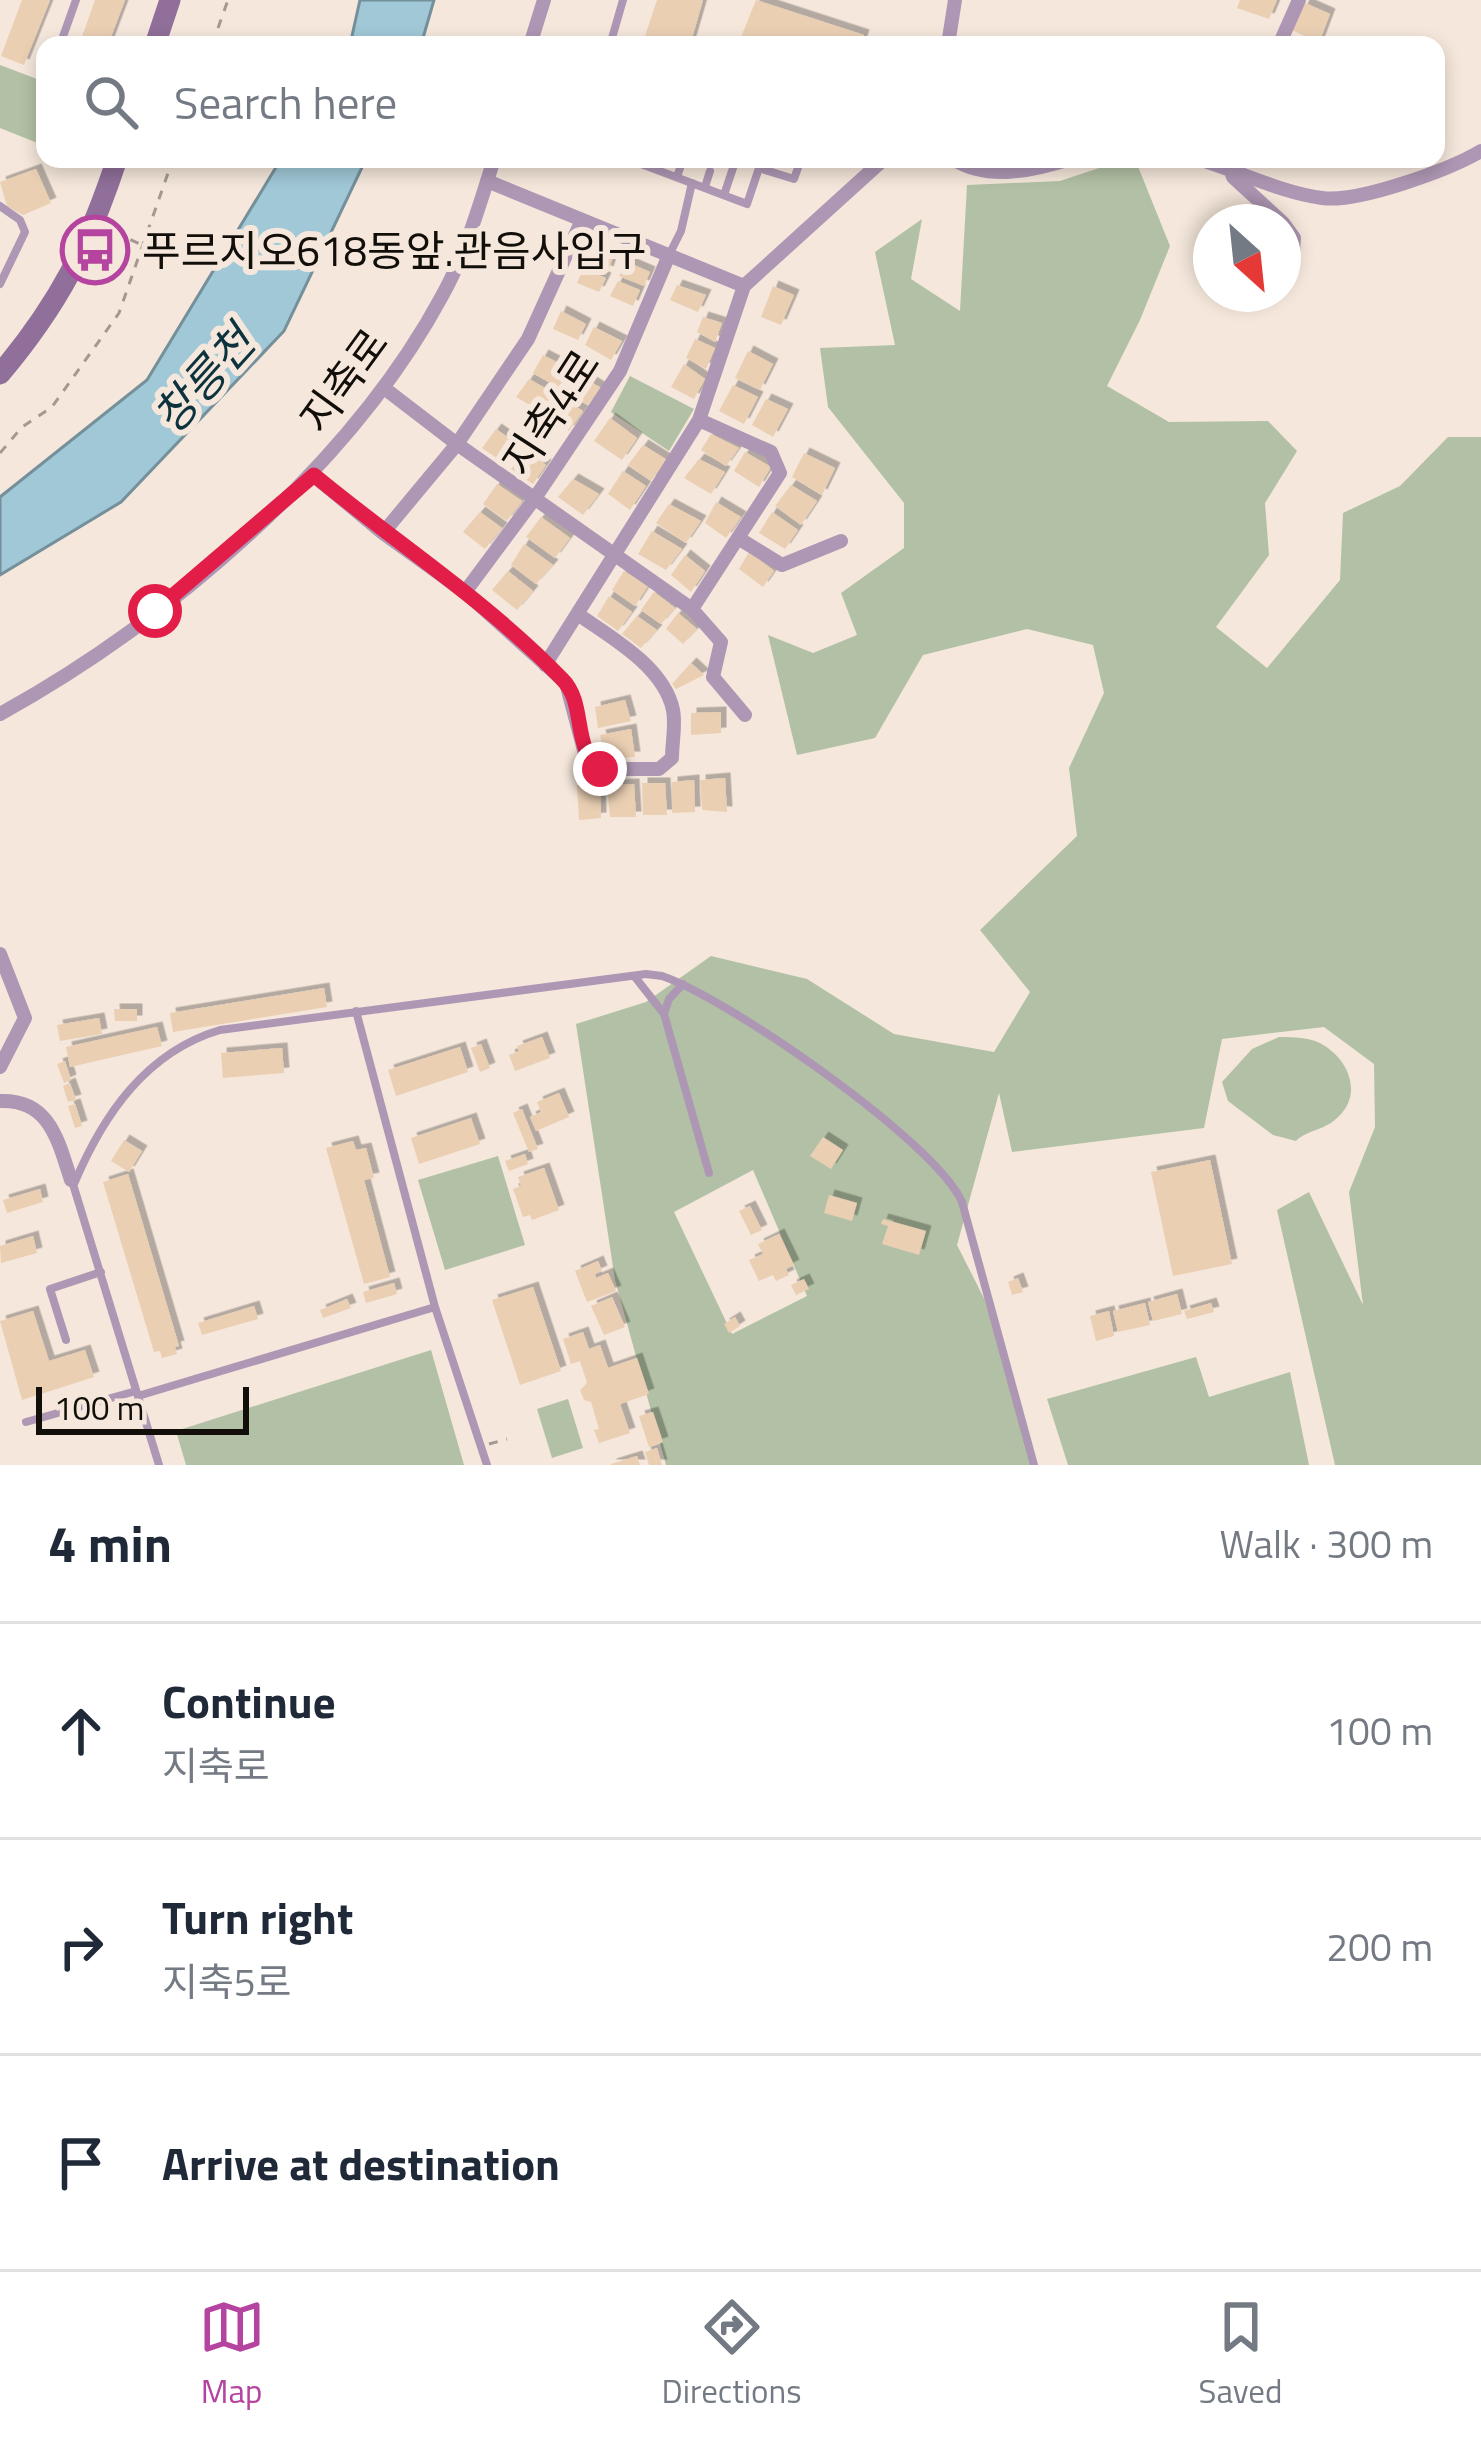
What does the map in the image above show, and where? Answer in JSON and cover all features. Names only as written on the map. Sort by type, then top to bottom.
[{"type":"main road","points":[[158,36],[170,0]]},
{"type":"main road","points":[[0,374],[42,324],[71,277],[113,168]]},
{"type":"street","points":[[533,36],[544,0]]},
{"type":"street","points":[[949,36],[955,0]]},
{"type":"street","points":[[1283,36],[1299,0]]},
{"type":"street","points":[[1242,168],[1327,199],[1431,175],[1481,151]]},
{"type":"street","name":"지축로","points":[[0,714],[155,611],[314,475],[384,388],[444,294],[491,168]]},
{"type":"street","points":[[545,665],[699,420],[745,286],[874,168]]},
{"type":"street","points":[[966,168],[1014,172],[1031,168]]},
{"type":"street","points":[[1235,168],[1267,204]]},
{"type":"street","points":[[487,181],[745,286]]},
{"type":"street","name":"지축4로","points":[[383,533],[457,444],[528,340],[582,220]]},
{"type":"street","name":"지축4로","points":[[465,592],[536,498],[620,371],[669,256]]},
{"type":"street","points":[[384,388],[692,609],[721,642],[713,676],[745,715]]},
{"type":"street","points":[[692,609],[780,473],[771,452],[699,420]]},
{"type":"street","points":[[314,475],[465,592],[566,682],[586,758],[600,769],[659,770],[672,758],[673,708],[631,651],[579,615]]},
{"type":"street","points":[[738,538],[782,565],[841,541]]},
{"type":"street","points":[[0,954],[25,1018],[0,1067]]},
{"type":"street","points":[[0,1102],[21,1102],[44,1115],[56,1133],[72,1182]]},
{"type":"lane","points":[[63,36],[76,0]]},
{"type":"lane","points":[[613,36],[623,0]]},
{"type":"lane","points":[[654,168],[747,204],[760,168]]},
{"type":"lane","points":[[677,177],[680,168]]},
{"type":"lane","points":[[724,195],[733,168]]},
{"type":"lane","points":[[770,168],[794,178],[798,168]]},
{"type":"lane","points":[[705,187],[710,171]]},
{"type":"lane","points":[[669,256],[681,231],[692,183]]},
{"type":"lane","points":[[0,206],[20,220],[26,232],[0,284]]},
{"type":"lane","points":[[634,976],[664,1014],[709,1172]]},
{"type":"lane","points":[[159,1465],[72,1182],[133,1085],[168,1052],[220,1030],[662,976],[767,1034],[851,1094],[930,1157],[957,1191],[1034,1465]]},
{"type":"lane","points":[[664,1014],[669,999],[683,984]]},
{"type":"lane","points":[[356,1011],[435,1307],[487,1465]]},
{"type":"lane","points":[[66,1340],[50,1289],[101,1273]]},
{"type":"lane","points":[[26,1422],[435,1307]]},
{"type":"path","points":[[215,36],[228,0]]},
{"type":"path","points":[[0,453],[22,427],[52,407],[119,313],[170,168]]},
{"type":"path","points":[[114,232],[142,245]]},
{"type":"path","points":[[482,1446],[507,1439]]},
{"type":"green space","points":[[0,65],[36,79],[36,142],[0,128]]},
{"type":"green space","points":[[1099,168],[1139,168],[1170,246],[1107,386],[1169,422],[1268,421],[1297,451],[1265,503],[1269,555],[1216,627],[1267,668],[1340,580],[1343,513],[1400,486],[1448,437],[1481,437],[1481,1465],[1335,1465],[1277,1210],[1309,1192],[1363,1305],[1349,1192],[1375,1127],[1374,1064],[1324,1027],[1222,1039],[1204,1128],[1012,1152],[999,1093],[957,1245],[994,1318],[1036,1465],[666,1465],[615,1280],[576,1024],[646,1002],[711,956],[807,979],[894,1034],[994,1052],[1030,992],[980,930],[1077,836],[1069,768],[1104,693],[1093,645],[1027,629],[923,655],[875,738],[797,755],[768,635],[813,653],[857,635],[841,593],[904,548],[904,503],[828,407],[820,348],[895,345],[875,252],[922,219],[911,279],[960,311],[967,185],[1060,181]],"holes":[[[753,1170],[807,1296],[732,1334],[674,1212]]]},
{"type":"green space","points":[[630,376],[694,409],[669,451],[611,412]]},
{"type":"green space","points":[[1279,1037],[1309,1039],[1325,1046],[1341,1061],[1350,1080],[1345,1109],[1296,1141],[1273,1135],[1228,1101],[1222,1082],[1252,1049]]},
{"type":"green space","points":[[498,1156],[525,1245],[445,1270],[418,1180]]},
{"type":"green space","points":[[431,1350],[464,1465],[186,1465],[176,1431]]},
{"type":"green space","points":[[1196,1357],[1209,1397],[1290,1372],[1309,1465],[1068,1465],[1047,1399]]},
{"type":"green space","points":[[568,1399],[583,1448],[552,1458],[537,1409]]},
{"type":"water","points":[[360,0],[434,0],[424,36],[352,36]]},
{"type":"water","name":"창릉천","points":[[276,168],[362,168],[284,331],[121,502],[0,575],[0,497],[147,380]]},
{"type":"building","points":[[22,0],[50,0],[24,65],[1,56]]},
{"type":"building","points":[[95,0],[125,0],[111,36],[82,36]]},
{"type":"building","points":[[657,0],[703,0],[693,36],[645,36]]},
{"type":"building","points":[[756,0],[864,35],[864,36],[741,36]]},
{"type":"building","points":[[1240,0],[1277,0],[1269,19],[1237,8]]},
{"type":"building","points":[[1305,3],[1330,14],[1322,36],[1292,30]]},
{"type":"building","points":[[36,169],[51,203],[23,215],[7,206],[0,182]]},
{"type":"building","points":[[590,248],[613,257],[608,272],[584,262]]},
{"type":"building","points":[[627,262],[650,272],[644,286],[619,276]]},
{"type":"building","points":[[583,269],[606,278],[599,292],[577,283]]},
{"type":"building","points":[[618,281],[640,290],[633,306],[610,296]]},
{"type":"building","points":[[677,285],[706,295],[698,312],[670,300]]},
{"type":"building","points":[[773,286],[794,295],[781,325],[761,317]]},
{"type":"building","points":[[561,311],[586,324],[578,340],[553,329]]},
{"type":"building","points":[[703,317],[722,323],[715,342],[697,332]]},
{"type":"building","points":[[594,327],[622,341],[611,360],[585,345]]},
{"type":"building","points":[[695,339],[715,348],[706,369],[686,358]]},
{"type":"building","points":[[748,351],[773,364],[760,390],[735,378]]},
{"type":"building","points":[[543,355],[568,368],[559,388],[533,373]]},
{"type":"building","points":[[684,364],[705,379],[694,399],[671,387]]},
{"type":"building","points":[[576,373],[601,388],[588,405],[565,391]]},
{"type":"building","points":[[529,379],[554,393],[542,412],[516,397]]},
{"type":"building","points":[[733,385],[758,397],[744,424],[719,411]]},
{"type":"building","points":[[561,398],[583,411],[569,431],[547,417]]},
{"type":"building","points":[[766,399],[788,409],[773,437],[752,425]]},
{"type":"building","points":[[610,418],[637,438],[622,460],[594,441]]},
{"type":"building","points":[[496,429],[519,445],[505,464],[482,448]]},
{"type":"building","points":[[711,434],[739,448],[726,466],[701,450]]},
{"type":"building","points":[[643,445],[667,460],[651,481],[628,465]]},
{"type":"building","points":[[526,450],[546,465],[533,484],[511,469]]},
{"type":"building","points":[[745,452],[771,467],[759,487],[734,471]]},
{"type":"building","points":[[804,453],[835,468],[822,495],[792,477]]},
{"type":"building","points":[[699,459],[725,472],[711,494],[684,478]]},
{"type":"building","points":[[623,471],[646,486],[630,510],[608,494]]},
{"type":"building","points":[[573,479],[599,494],[583,515],[558,497]]},
{"type":"building","points":[[497,484],[522,501],[507,521],[483,504]]},
{"type":"building","points":[[791,485],[817,501],[801,525],[775,506]]},
{"type":"building","points":[[716,502],[741,517],[726,538],[705,523]]},
{"type":"building","points":[[669,504],[701,521],[686,543],[656,523]]},
{"type":"building","points":[[480,512],[502,528],[485,549],[463,532]]},
{"type":"building","points":[[772,512],[798,530],[785,549],[759,533]]},
{"type":"building","points":[[541,517],[570,538],[555,558],[526,537]]},
{"type":"building","points":[[652,531],[682,549],[666,570],[638,554]]},
{"type":"building","points":[[524,544],[553,565],[536,584],[511,565]]},
{"type":"building","points":[[749,552],[774,571],[763,587],[739,569]]},
{"type":"building","points":[[685,555],[705,571],[691,592],[671,575]]},
{"type":"building","points":[[508,571],[533,591],[517,610],[492,590]]},
{"type":"building","points":[[624,571],[648,586],[635,606],[612,590]]},
{"type":"building","points":[[654,592],[675,608],[661,624],[641,610]]},
{"type":"building","points":[[609,596],[632,612],[618,631],[597,616]]},
{"type":"building","points":[[678,613],[697,629],[683,644],[666,629]]},
{"type":"building","points":[[637,616],[657,630],[641,648],[622,634]]},
{"type":"building","points":[[691,663],[704,675],[676,689],[672,684]]},
{"type":"building","points":[[625,700],[631,721],[598,728],[595,707]]},
{"type":"building","points":[[721,712],[721,733],[691,735],[691,713]]},
{"type":"building","points":[[631,729],[635,757],[605,758],[600,735]]},
{"type":"building","points":[[725,778],[727,812],[702,810],[700,780]]},
{"type":"building","points":[[694,780],[695,812],[672,813],[672,782]]},
{"type":"building","points":[[642,783],[665,783],[667,815],[643,815]]},
{"type":"building","points":[[634,784],[636,817],[610,817],[607,785]]},
{"type":"building","points":[[577,785],[600,786],[601,818],[579,820]]},
{"type":"building","points":[[324,988],[327,1007],[173,1032],[170,1013]]},
{"type":"building","points":[[114,1009],[137,1009],[137,1021],[115,1021]]},
{"type":"building","points":[[99,1018],[102,1034],[60,1041],[57,1025]]},
{"type":"building","points":[[157,1027],[162,1046],[70,1067],[66,1047]]},
{"type":"building","points":[[542,1037],[550,1058],[515,1071],[509,1055],[519,1051],[517,1046]]},
{"type":"building","points":[[481,1044],[490,1068],[480,1072],[471,1048]]},
{"type":"building","points":[[460,1047],[468,1072],[396,1096],[388,1070]]},
{"type":"building","points":[[282,1048],[284,1073],[223,1078],[221,1053]]},
{"type":"building","points":[[65,1061],[71,1080],[64,1083],[57,1064]]},
{"type":"building","points":[[70,1083],[76,1100],[68,1102],[63,1086]]},
{"type":"building","points":[[559,1093],[569,1117],[536,1131],[530,1117],[541,1112],[537,1102]]},
{"type":"building","points":[[75,1104],[82,1126],[75,1128],[68,1106]]},
{"type":"building","points":[[522,1109],[538,1149],[529,1152],[513,1113]]},
{"type":"building","points":[[471,1118],[480,1144],[419,1164],[411,1138]]},
{"type":"building","points":[[823,1137],[843,1150],[831,1169],[810,1156]]},
{"type":"building","points":[[124,1140],[142,1151],[129,1172],[111,1161]]},
{"type":"building","points":[[353,1141],[356,1150],[366,1148],[374,1178],[364,1180],[390,1277],[364,1284],[326,1148]]},
{"type":"building","points":[[525,1154],[528,1164],[509,1171],[505,1161]]},
{"type":"building","points":[[1210,1160],[1232,1264],[1173,1276],[1151,1172]]},
{"type":"building","points":[[544,1168],[559,1210],[532,1220],[530,1215],[523,1217],[513,1189],[521,1186],[518,1177]]},
{"type":"building","points":[[128,1174],[179,1346],[175,1347],[177,1354],[162,1358],[160,1351],[154,1352],[103,1182]]},
{"type":"building","points":[[40,1189],[43,1202],[7,1213],[3,1200]]},
{"type":"building","points":[[829,1195],[857,1203],[852,1221],[824,1213]]},
{"type":"building","points":[[750,1206],[762,1230],[751,1235],[739,1211]]},
{"type":"building","points":[[883,1219],[926,1231],[919,1255],[882,1244],[888,1226],[881,1224]]},
{"type":"building","points":[[779,1234],[794,1265],[786,1269],[789,1275],[776,1281],[773,1275],[759,1281],[749,1260],[763,1254],[758,1244]]},
{"type":"building","points":[[33,1236],[37,1253],[1,1263],[0,1246]]},
{"type":"building","points":[[598,1261],[602,1271],[596,1278],[608,1273],[616,1291],[587,1302],[575,1271]]},
{"type":"building","points":[[1018,1278],[1023,1292],[1012,1295],[1008,1282]]},
{"type":"building","points":[[804,1279],[809,1289],[796,1295],[791,1285]]},
{"type":"building","points":[[394,1283],[397,1294],[366,1303],[363,1292]]},
{"type":"building","points":[[533,1287],[561,1371],[520,1385],[492,1300]]},
{"type":"building","points":[[1177,1294],[1182,1314],[1153,1321],[1148,1302]]},
{"type":"building","points":[[612,1297],[625,1327],[604,1335],[591,1306]]},
{"type":"building","points":[[347,1299],[351,1308],[323,1318],[320,1310]]},
{"type":"building","points":[[1145,1303],[1150,1325],[1118,1332],[1113,1311]]},
{"type":"building","points":[[1211,1303],[1214,1312],[1187,1319],[1184,1311]]},
{"type":"building","points":[[254,1306],[258,1319],[202,1335],[198,1323]]},
{"type":"building","points":[[33,1311],[49,1361],[85,1350],[94,1377],[22,1400],[0,1321]]},
{"type":"building","points":[[1109,1311],[1114,1336],[1096,1341],[1090,1316]]},
{"type":"building","points":[[735,1317],[740,1326],[729,1333],[724,1324]]},
{"type":"building","points":[[583,1332],[589,1349],[600,1345],[608,1368],[637,1358],[649,1394],[620,1404],[630,1433],[599,1443],[591,1402],[584,1400],[580,1390],[587,1383],[580,1361],[571,1364],[563,1339]]},
{"type":"building","points":[[653,1412],[663,1442],[649,1447],[639,1416]]},
{"type":"building","points":[[657,1448],[662,1465],[649,1465],[645,1452]]},
{"type":"building","points":[[637,1456],[640,1465],[611,1465],[611,1464]]},
{"type":"place","name":"푸르지오618동앞.관음사입구","points":[[95,250]]},
{"type":"route","points":[[155,611],[314,475],[465,592],[566,682],[586,758],[600,769]]}]
